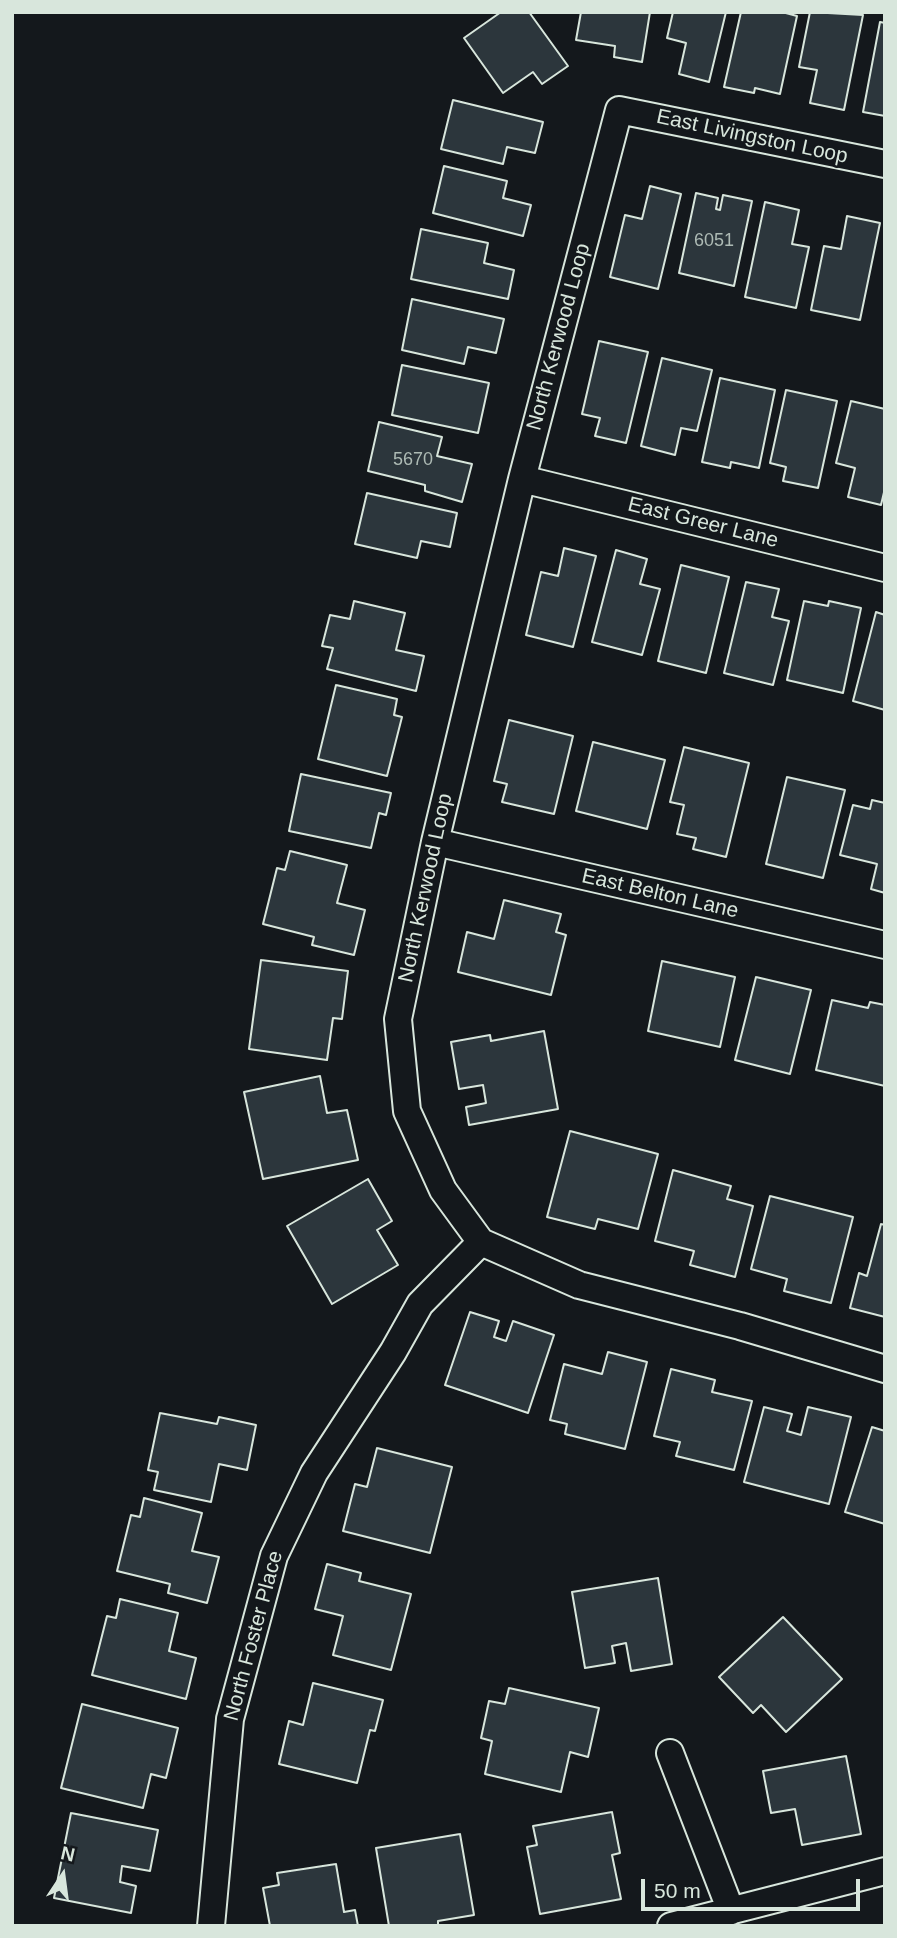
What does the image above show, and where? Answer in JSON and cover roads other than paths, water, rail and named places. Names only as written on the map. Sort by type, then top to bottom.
[{"type":"street","name":"East Livingston Loop","points":[[619,110],[885,164]]},
{"type":"street","name":"North Kerwood Loop","points":[[481,1242],[443,1190],[407,1111],[398,1019],[435,842],[522,479],[619,110]]},
{"type":"street","name":"East Greer Lane","points":[[522,479],[885,568]]},
{"type":"street","name":"East Belton Lane","points":[[435,842],[885,945]]},
{"type":"street","points":[[481,1242],[579,1285],[740,1326],[885,1369]]},
{"type":"street","name":"North Foster Place","points":[[211,1926],[230,1718],[274,1556],[314,1472],[393,1352],[420,1304],[481,1242]]},
{"type":"street","points":[[670,1753],[731,1911]]},
{"type":"street","points":[[671,1926],[885,1871]]}]
